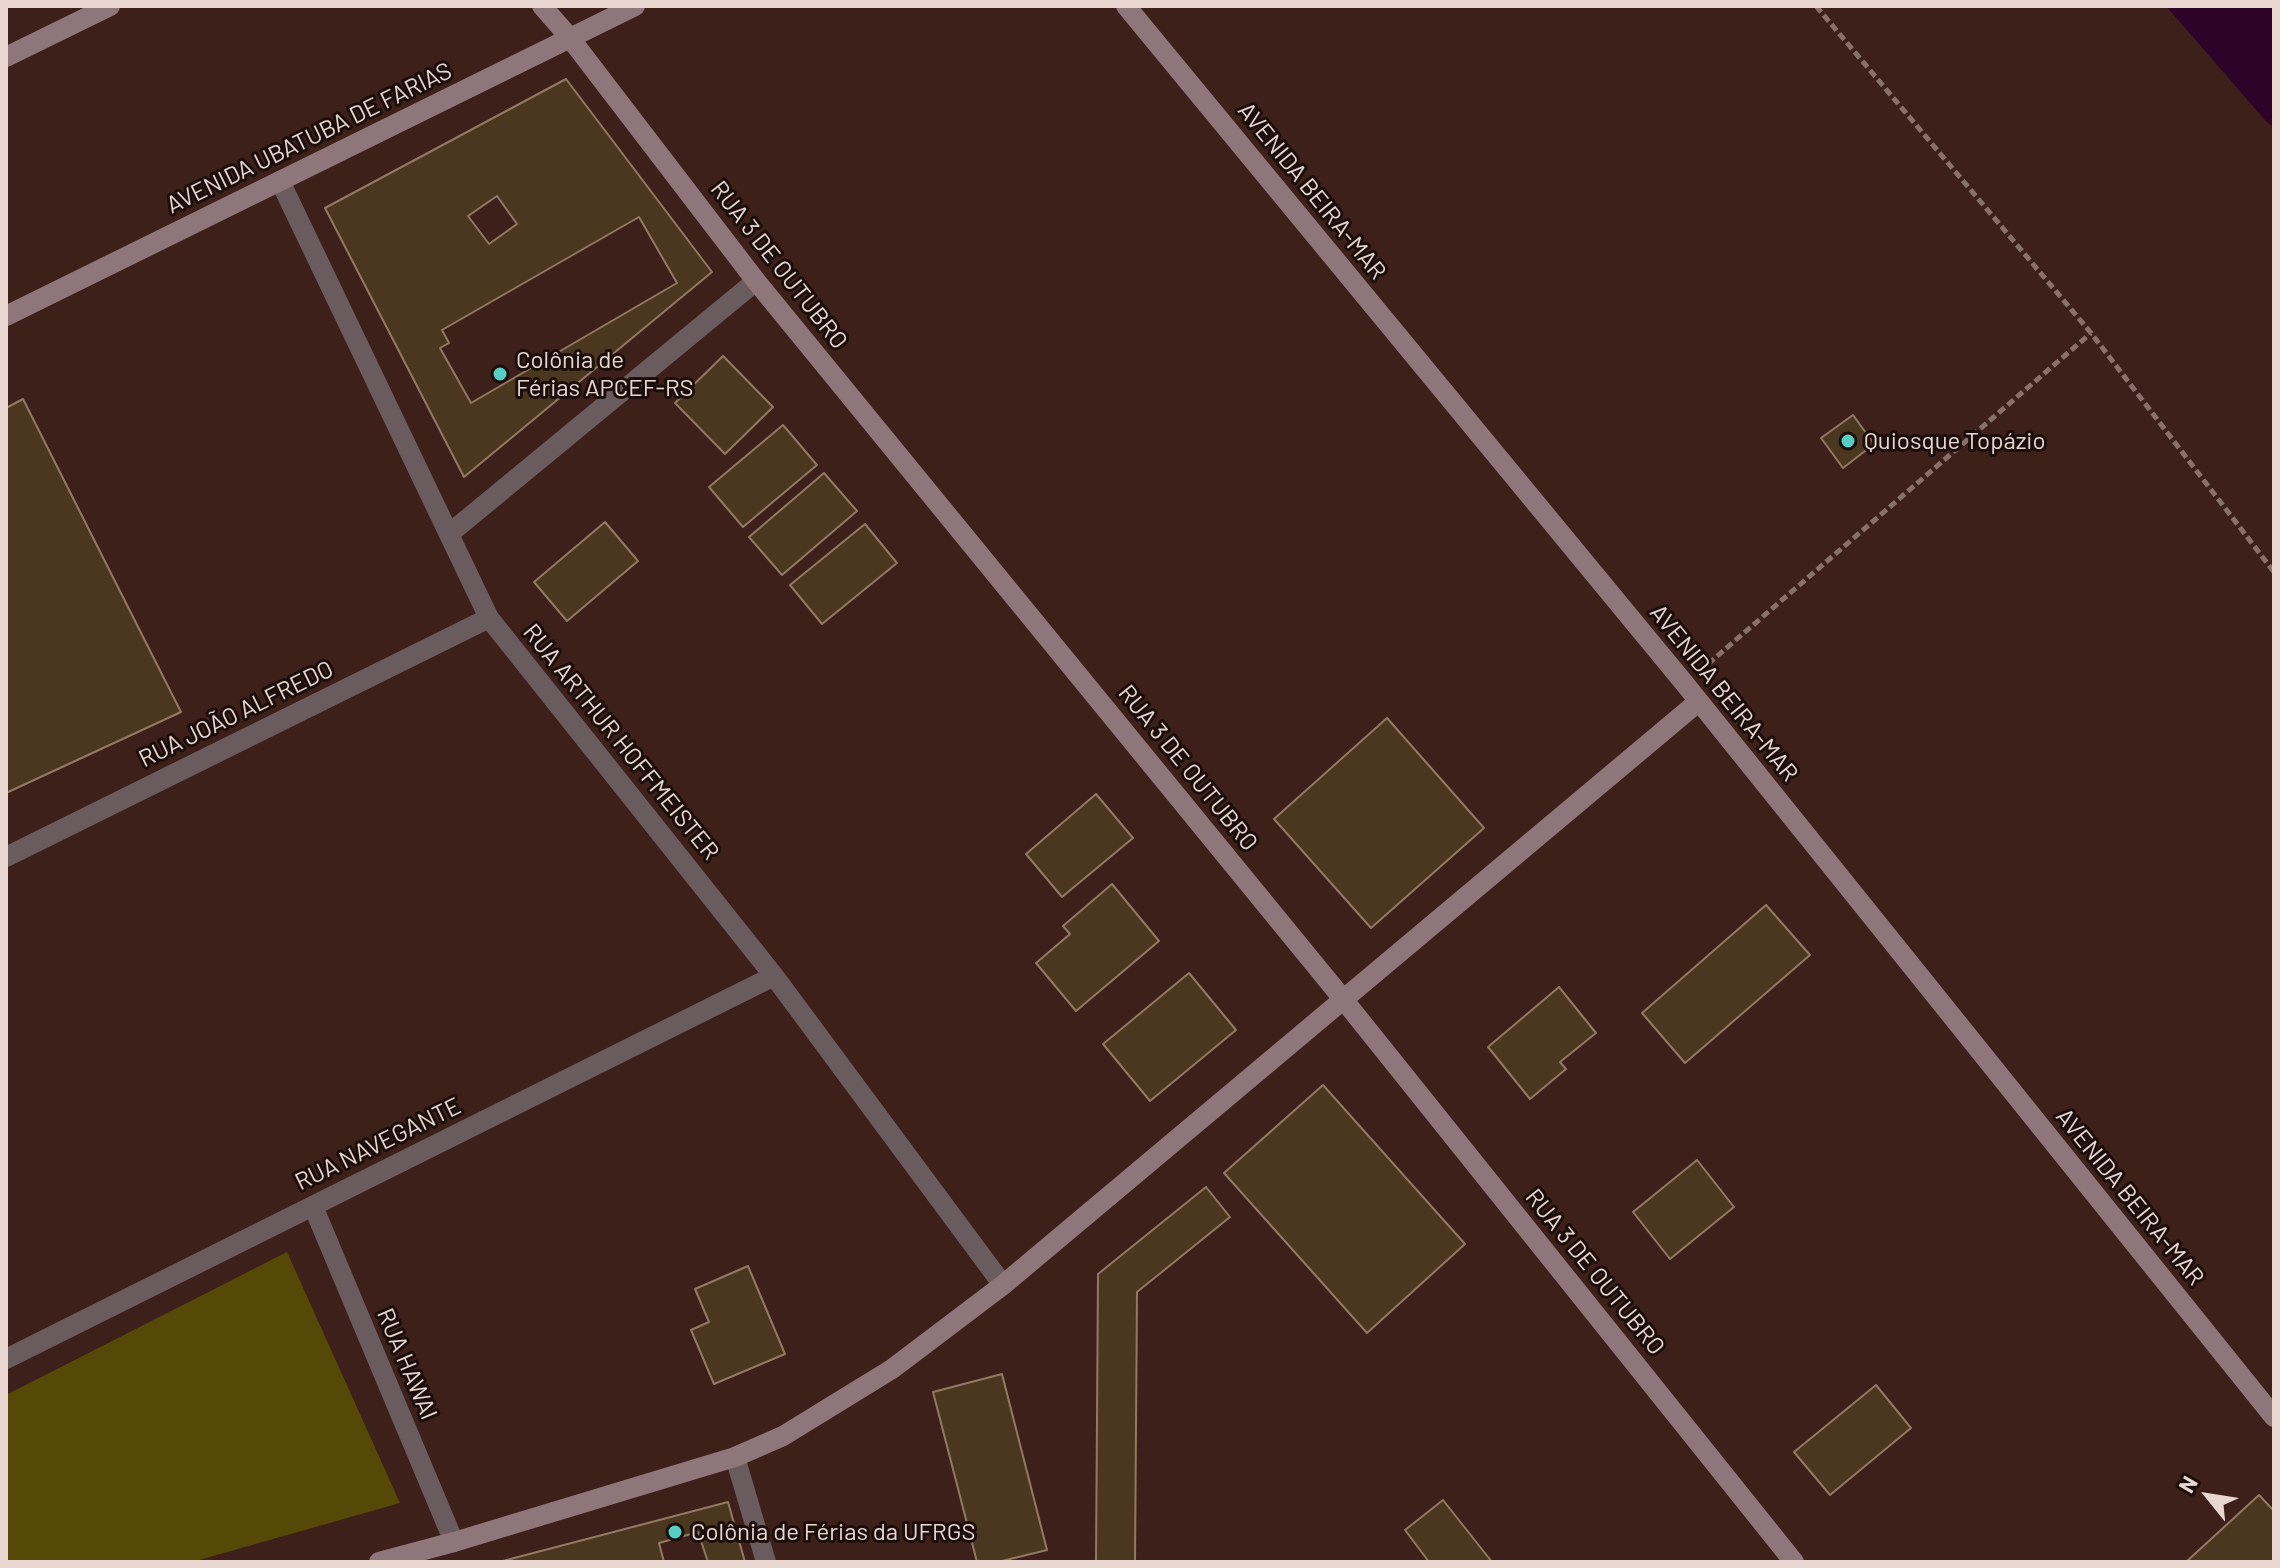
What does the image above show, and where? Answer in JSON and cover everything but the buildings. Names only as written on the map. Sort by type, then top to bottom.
[{"type":"street","points":[[6,57],[110,6]]},
{"type":"street","name":"RUA 3 DE OUTUBRO","points":[[542,6],[570,38],[756,281],[1343,999],[1794,1562]]},
{"type":"street","name":"AVENIDA UBATUBA DE FARIAS","points":[[6,316],[635,6]]},
{"type":"street","name":"AVENIDA BEIRA-MAR","points":[[1126,6],[1685,684],[2274,1417]]},
{"type":"street","name":"RUA ARTHUR HOFFMEISTER","points":[[280,181],[489,618],[774,976],[1003,1285]]},
{"type":"street","points":[[449,534],[756,281]]},
{"type":"street","name":"RUA JOÃO ALFREDO","points":[[6,857],[489,618]]},
{"type":"street","points":[[379,1562],[735,1457],[783,1436],[892,1369],[1003,1285],[1698,702]]},
{"type":"street","name":"RUA NAVEGANTE","points":[[6,1359],[774,976]]},
{"type":"street","name":"RUA HAWAI","points":[[313,1206],[454,1542]]},
{"type":"street","points":[[735,1457],[766,1562]]},
{"type":"path","points":[[1816,6],[2091,333],[2274,572]]},
{"type":"path","points":[[1685,684],[2091,333]]},
{"type":"shaded area","points":[[2166,6],[2274,6],[2274,128],[2265,120]]},
{"type":"shaded area","points":[[287,1252],[400,1503],[192,1562],[6,1562],[6,1395]]},
{"type":"place","name":"Colônia de Férias APCEF-RS","points":[[500,374]]},
{"type":"place","name":"Quiosque Topázio","points":[[1848,441]]},
{"type":"place","name":"Colônia de Férias da UFRGS","points":[[675,1532]]}]
